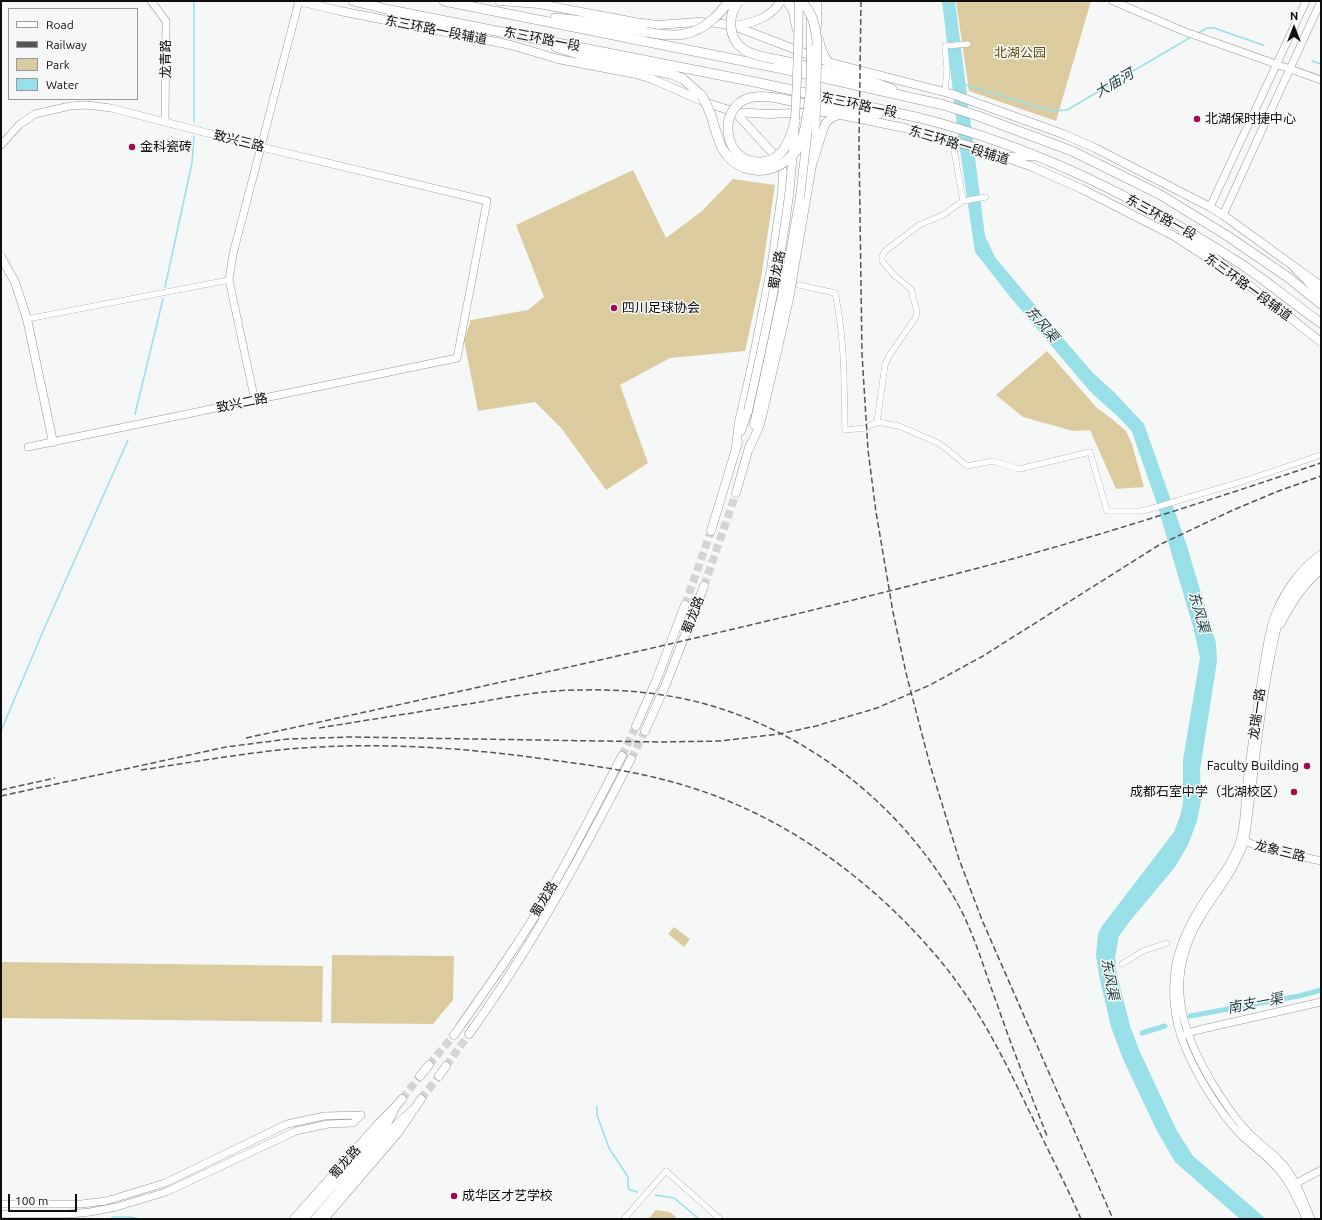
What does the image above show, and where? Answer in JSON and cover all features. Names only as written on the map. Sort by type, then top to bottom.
[{"type":"highway","name":"东三环路一段","points":[[354,1],[390,10],[755,82],[947,124],[983,136],[1018,148],[1085,176],[1162,215],[1242,265],[1321,324]]},
{"type":"highway","name":"东三环路一段","points":[[444,1],[793,72],[944,105],[978,116],[1072,151],[1159,194],[1226,235],[1289,278],[1321,304]]},
{"type":"highway","points":[[507,14],[593,22],[673,36],[695,31],[705,26],[714,19],[730,1]]},
{"type":"highway","points":[[739,1],[733,10],[731,29],[737,43],[744,50],[753,54],[774,59],[862,78],[924,101]]},
{"type":"highway","points":[[787,1],[793,10],[796,22],[798,49]]},
{"type":"highway","points":[[800,1],[809,9],[813,18],[817,41],[815,129],[812,152],[800,197]]},
{"type":"highway","points":[[390,10],[472,37]]},
{"type":"highway","points":[[505,32],[587,57],[671,74],[683,79],[702,96],[708,108],[722,149],[730,158],[741,166],[752,170],[764,171],[777,167],[798,150],[802,138],[810,97]]},
{"type":"highway","points":[[795,121],[790,141],[784,150],[776,157],[767,161],[757,162],[746,160],[738,155],[733,149],[728,130],[729,119],[734,108],[748,98],[761,97],[782,99],[834,110],[920,118]]},
{"type":"main road","name":"东三环路一段辅道","points":[[299,1],[340,11],[512,45],[558,59],[636,74],[735,112],[768,114],[826,112],[905,128],[978,148],[1030,166],[1082,189],[1168,233],[1251,287],[1321,342]]},
{"type":"main road","points":[[500,1],[539,4],[642,23],[676,24],[698,22],[734,26],[828,62],[948,93],[975,102],[1063,134],[1095,148],[1210,207],[1223,214],[1321,286]]},
{"type":"main road","points":[[734,26],[760,19],[770,13],[781,1]]},
{"type":"main road","name":"蜀龙路","points":[[711,531],[748,411],[765,337],[783,236],[791,173],[795,121],[800,1]]},
{"type":"main road","name":"蜀龙路","points":[[736,493],[749,449],[757,413],[800,197],[806,151],[810,97],[811,1]]},
{"type":"main road","points":[[817,1],[819,40],[822,51],[828,62]]},
{"type":"main road","points":[[735,112],[779,160],[783,172],[782,193],[772,262],[752,365],[739,422],[736,446]]},
{"type":"main road","points":[[749,449],[759,427],[789,299],[812,165],[824,124],[831,118],[839,115]]},
{"type":"main road","points":[[1003,157],[1037,156]]},
{"type":"main road","points":[[1162,215],[1251,287]]},
{"type":"main road","points":[[1,257],[15,282],[28,319],[53,442]]},
{"type":"main road","points":[[1293,266],[1321,295]]},
{"type":"main road","name":"蜀龙路","points":[[645,731],[666,684],[704,586]]},
{"type":"main road","name":"蜀龙路","points":[[636,726],[656,681],[685,605]]},
{"type":"main road","name":"蜀龙路","points":[[454,1035],[520,940],[551,889],[586,826],[622,756]]},
{"type":"main road","name":"蜀龙路","points":[[469,1034],[506,981],[559,894],[631,759]]},
{"type":"main road","points":[[420,1076],[429,1065]]},
{"type":"main road","points":[[438,1076],[446,1066]]},
{"type":"main road","name":"蜀龙路","points":[[324,1219],[397,1134],[421,1100]]},
{"type":"main road","name":"蜀龙路","points":[[294,1219],[379,1123],[399,1103],[387,1124],[304,1219]]},
{"type":"main road","name":"蜀龙路","points":[[315,1219],[397,1124],[415,1108]]},
{"type":"street","name":"龙青路","points":[[151,1],[166,21],[165,122]]},
{"type":"street","points":[[255,401],[229,280],[233,254],[299,1]]},
{"type":"street","points":[[1113,1],[1183,31],[1321,80]]},
{"type":"street","points":[[1210,207],[1306,1]]},
{"type":"street","points":[[1223,214],[1321,1]]},
{"type":"street","points":[[948,93],[945,46],[968,44]]},
{"type":"street","name":"致兴三路","points":[[1,145],[19,126],[35,114],[70,106],[87,104],[111,108],[261,147],[487,201],[457,358]]},
{"type":"street","points":[[955,142],[954,156],[958,168],[963,201]]},
{"type":"street","points":[[877,422],[885,365],[889,356],[916,317],[917,311],[912,298],[912,290],[885,266],[882,261],[884,252],[919,225],[942,215],[963,201],[986,197]]},
{"type":"street","points":[[28,319],[229,280]]},
{"type":"street","points":[[799,285],[835,293],[839,310],[842,338],[845,430],[865,428],[877,422],[899,426],[927,438],[947,449],[967,466],[993,461],[1019,469],[1090,452],[1107,511],[1141,511],[1150,509],[1244,481],[1321,455]]},
{"type":"street","name":"致兴二路","points":[[28,447],[457,358]]},
{"type":"street","points":[[1272,638],[1275,613],[1284,596],[1303,570],[1321,554]]},
{"type":"street","points":[[1272,638],[1281,612],[1288,599],[1300,583],[1321,562]]},
{"type":"street","points":[[1272,638],[1295,599],[1312,578],[1321,570]]},
{"type":"street","name":"龙瑞一路","points":[[1272,638],[1260,686],[1243,840],[1238,858],[1204,910],[1194,928],[1186,948],[1182,962],[1180,1003],[1184,1034],[1196,1068],[1225,1115],[1243,1137],[1293,1185]]},
{"type":"street","name":"龙象三路","points":[[1243,840],[1260,847],[1321,861]]},
{"type":"street","points":[[1122,964],[1143,951],[1167,943]]},
{"type":"street","points":[[1184,1034],[1321,1002]]},
{"type":"street","points":[[1,1204],[81,1204],[106,1201],[165,1183],[287,1124],[324,1116],[361,1115],[353,1123],[328,1124],[296,1131],[166,1192],[116,1207],[70,1214],[1,1214]]},
{"type":"street","points":[[1293,1185],[1321,1170]]},
{"type":"street","points":[[624,1219],[666,1171],[720,1219]]},
{"type":"street","points":[[1293,1185],[1306,1219]]},
{"type":"street","points":[[1293,1185],[1311,1219]]},
{"type":"green space","name":"北湖公园","points":[[956,1],[1091,1],[1056,121],[969,91]]},
{"type":"green space","points":[[633,170],[666,238],[702,211],[733,179],[775,185],[761,278],[745,351],[670,358],[620,385],[648,463],[606,490],[562,429],[535,402],[478,411],[464,340],[471,320],[528,310],[544,297],[516,225]]},
{"type":"green space","points":[[1047,351],[1097,408],[1126,431],[1132,444],[1144,487],[1116,489],[1090,430],[1073,431],[1023,417],[996,395]]},
{"type":"green space","points":[[674,927],[690,939],[684,947],[668,934]]},
{"type":"green space","points":[[332,955],[454,956],[453,1000],[433,1024],[331,1023]]},
{"type":"green space","points":[[2,962],[323,966],[322,1022],[1,1018]]},
{"type":"green space","points":[[656,1210],[670,1212],[678,1219],[648,1219]]},
{"type":"water","name":"东风渠","points":[[942,1],[955,1],[985,236],[995,257],[1044,316],[1092,372],[1114,392],[1144,424],[1186,543],[1216,643],[1217,661],[1200,770],[1201,800],[1197,821],[1188,845],[1175,867],[1119,936],[1115,957],[1117,974],[1130,1026],[1140,1052],[1177,1131],[1193,1156],[1266,1219],[1240,1219],[1175,1162],[1157,1131],[1123,1059],[1111,1027],[1096,955],[1098,934],[1102,926],[1174,832],[1180,816],[1183,804],[1183,760],[1200,658],[1194,630],[1157,504],[1132,432],[1088,389],[1011,298],[975,252],[960,150]]},
{"type":"waterway","points":[[194,1],[194,122]]},
{"type":"waterway","name":"大庙河","points":[[1198,33],[1207,28],[1214,28],[1263,45]]},
{"type":"waterway","name":"大庙河","points":[[963,84],[1052,111],[1067,110],[1191,37]]},
{"type":"waterway","name":"大庙河","points":[[1312,61],[1321,64]]},
{"type":"waterway","points":[[165,287],[192,163],[194,136]]},
{"type":"waterway","points":[[135,414],[163,299]]},
{"type":"waterway","points":[[1,731],[44,629],[128,440]]},
{"type":"waterway","name":"南支一渠","points":[[1190,1016],[1299,996],[1321,990]]},
{"type":"waterway","name":"南支一渠","points":[[1142,1033],[1165,1026]]},
{"type":"waterway","points":[[597,1106],[597,1115],[609,1148],[628,1177],[628,1187],[630,1190],[637,1192]]},
{"type":"waterway","points":[[655,1195],[674,1198],[699,1219]]},
{"type":"waterway","points":[[112,1217],[131,1217],[139,1219]]},
{"type":"tunnel","points":[[704,586],[736,493]]},
{"type":"tunnel","points":[[685,605],[711,531]]},
{"type":"tunnel","points":[[622,756],[636,726]]},
{"type":"tunnel","points":[[631,759],[645,731]]},
{"type":"tunnel","points":[[446,1066],[469,1034]]},
{"type":"tunnel","points":[[429,1065],[454,1035]]},
{"type":"tunnel","points":[[402,1099],[420,1076]]},
{"type":"tunnel","points":[[421,1099],[439,1076]]},
{"type":"railway","points":[[861,1],[859,144],[862,354],[868,450],[876,512],[893,612],[906,673],[930,765],[959,859],[982,920],[1113,1219]]},
{"type":"railway","points":[[246,738],[726,631],[917,584],[1090,537],[1321,463]]},
{"type":"railway","points":[[1,796],[226,747],[288,739],[350,737],[663,742],[720,741],[779,734],[816,726],[877,708],[930,685],[983,656],[1159,545],[1231,511],[1276,492],[1321,476]]},
{"type":"railway","points":[[319,728],[551,691],[595,690],[628,691],[677,697],[709,705],[748,719],[786,736],[821,757],[855,782],[886,809],[913,840],[938,873],[960,908],[971,932],[1047,1136]]},
{"type":"railway","points":[[141,770],[244,754],[313,747],[381,746],[450,749],[518,755],[634,773],[683,785],[721,798],[757,814],[792,833],[826,855],[858,879],[917,934],[943,964],[983,1021],[1026,1104],[1081,1219]]},
{"type":"railway","points":[[1,790],[55,778]]},
{"type":"place","name":"北湖保时捷中心","points":[[1197,119]]},
{"type":"place","name":"金科瓷砖","points":[[132,147]]},
{"type":"place","name":"四川足球协会","points":[[614,308]]},
{"type":"place","name":"Faculty Building","points":[[1307,766]]},
{"type":"place","name":"成都石室中学（北湖校区）","points":[[1294,792]]},
{"type":"place","name":"成华区才艺学校","points":[[454,1196]]}]
